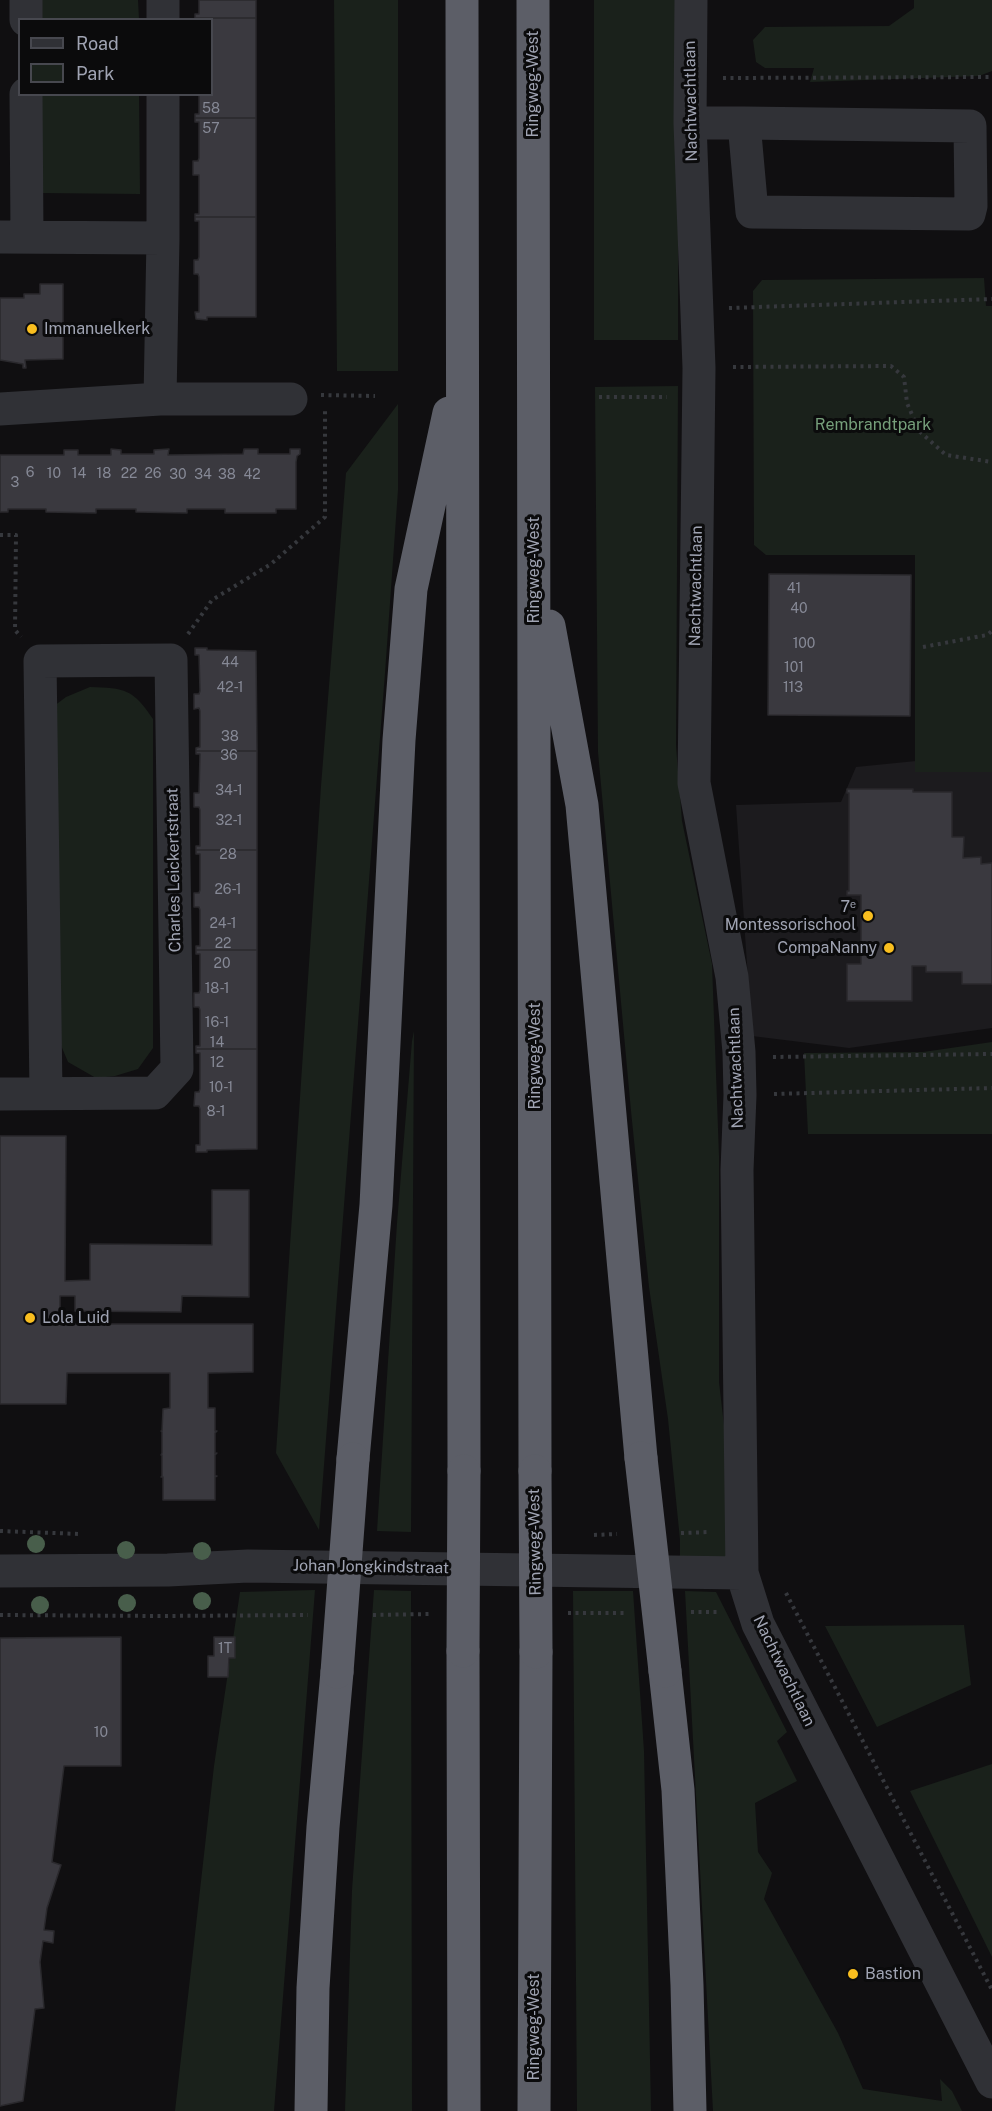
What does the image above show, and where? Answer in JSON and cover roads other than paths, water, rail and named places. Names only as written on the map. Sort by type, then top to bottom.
[{"type":"highway","points":[[462,0],[464,2111]]},
{"type":"highway","name":"Ringweg-West","points":[[533,0],[536,1652],[534,2111]]},
{"type":"highway","points":[[311,2111],[313,1988],[323,1827],[376,1205],[399,740],[411,589],[462,350]]},
{"type":"highway","points":[[534,542],[582,805],[641,1458],[678,1790],[690,2111]]},
{"type":"street","points":[[26,0],[26,18]]},
{"type":"street","points":[[163,0],[163,18]]},
{"type":"street","name":"Nachtwachtlaan","points":[[691,0],[689,78],[699,398],[694,783],[732,977],[739,1052],[737,1170],[747,1588],[758,1623],[992,2082]]},
{"type":"street","points":[[26,96],[13,237],[163,238]]},
{"type":"street","points":[[160,399],[163,96]]},
{"type":"street","points":[[690,123],[744,123],[970,126],[971,206],[969,214],[752,212],[744,123]]},
{"type":"street","points":[[0,409],[160,399],[291,399]]},
{"type":"street","name":"Charles Leickertstraat","points":[[0,1094],[155,1093],[177,1069],[171,660],[40,661],[46,1092]]},
{"type":"street","name":"Johan Jongkindstraat","points":[[0,1570],[168,1570],[248,1566],[747,1588]]},
{"type":"place","name":"Immanuelkerk","points":[[32,329]]},
{"type":"place","name":"7ᵉ Montessorischool","points":[[868,916]]},
{"type":"place","name":"CompaNanny","points":[[889,948]]},
{"type":"place","name":"Lola Luid","points":[[30,1318]]},
{"type":"place","name":"Bastion","points":[[853,1974]]},
{"type":"park label","name":"Rembrandtpark","points":[[873,425]]}]
